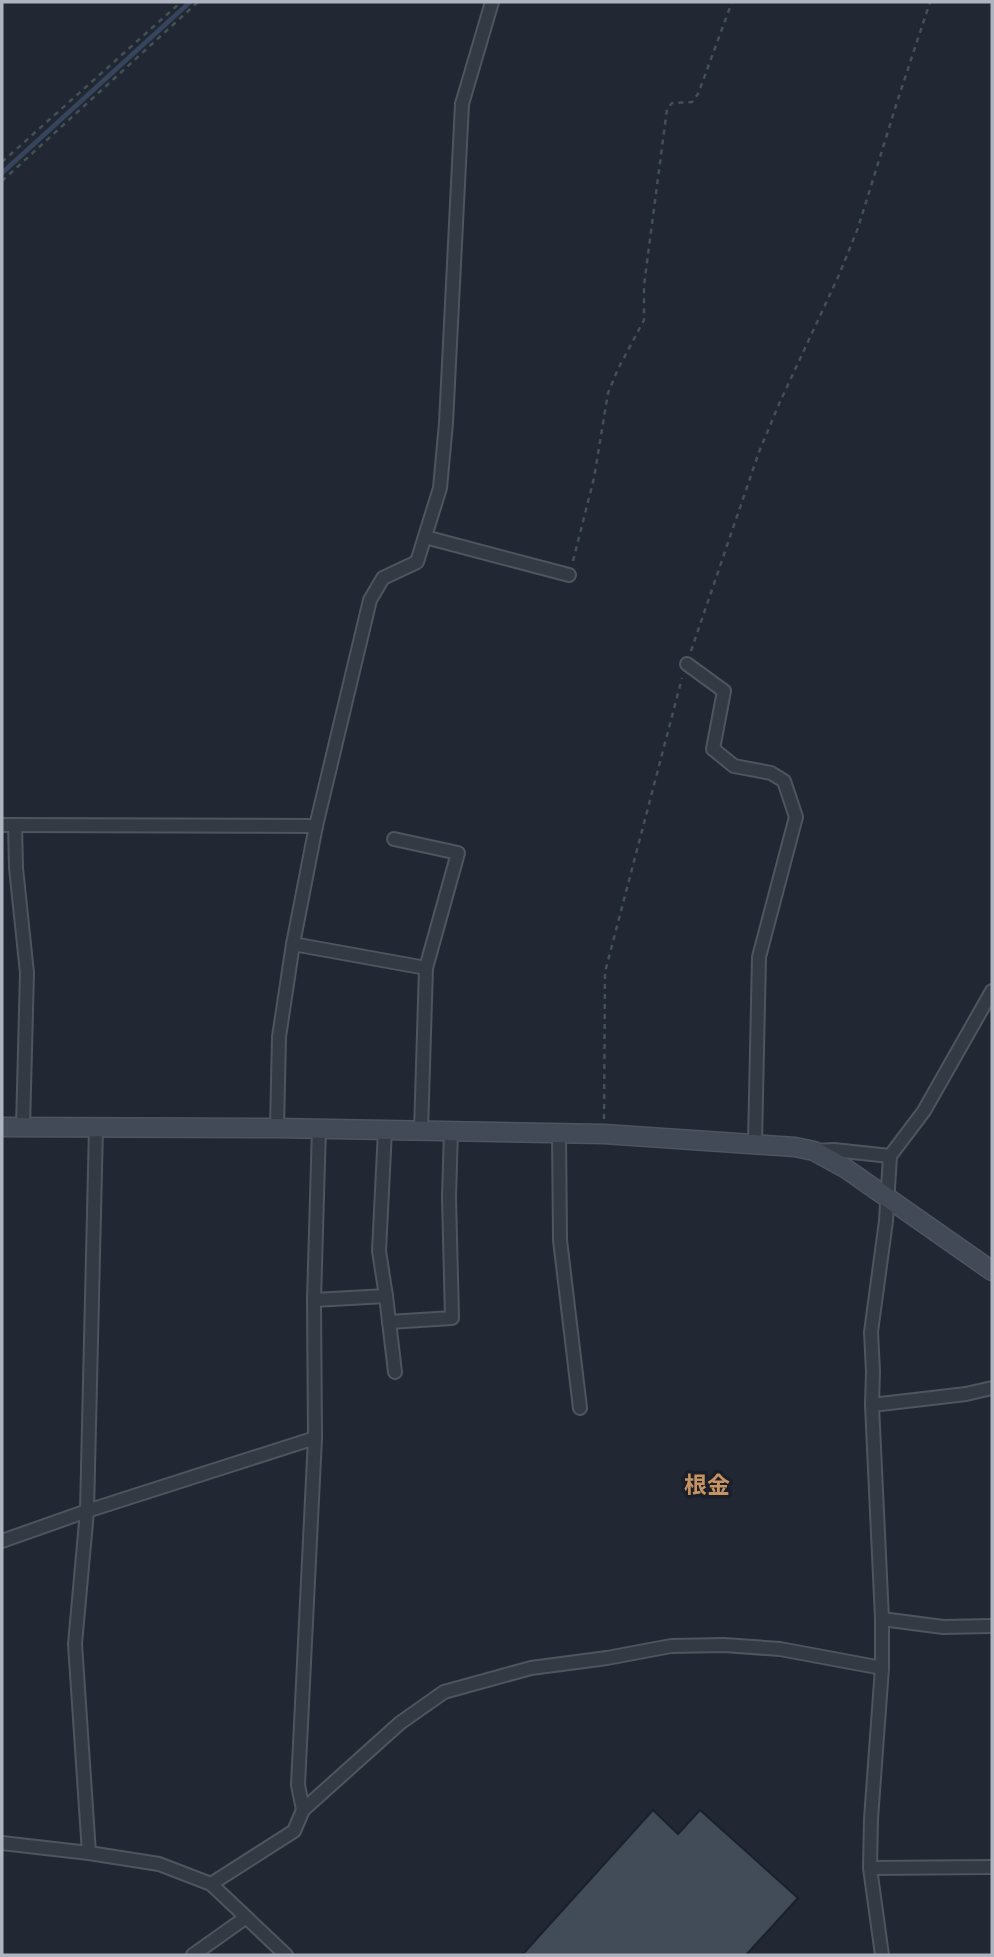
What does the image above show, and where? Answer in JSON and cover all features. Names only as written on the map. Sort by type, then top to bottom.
[{"type":"street","points":[[277,1128],[279,1037],[293,944],[316,826],[370,600],[383,578],[417,562],[440,488],[462,104],[492,2]]},
{"type":"street","points":[[425,537],[569,575]]},
{"type":"street","points":[[687,664],[724,691],[713,749],[734,766],[771,773],[784,781],[796,817],[759,957],[755,1143]]},
{"type":"street","points":[[23,1127],[27,973],[16,868],[8,825],[316,826]]},
{"type":"street","points":[[394,839],[458,853],[426,968],[421,1130]]},
{"type":"street","points":[[293,944],[426,968]]},
{"type":"street","points":[[882,1955],[870,1868],[871,1819],[883,1668],[871,1332],[888,1198],[890,1156],[924,1111],[992,990]]},
{"type":"street","points":[[2,1127],[319,1128],[604,1134],[755,1143],[814,1151],[834,1150],[890,1156]]},
{"type":"street","points":[[89,1853],[75,1644],[87,1511],[96,1127]]},
{"type":"street","points":[[303,1810],[298,1785],[315,1438],[314,1300],[319,1128]]},
{"type":"street","points":[[385,1130],[379,1251],[395,1371]]},
{"type":"street","points":[[389,1322],[452,1318],[449,1198],[451,1131]]},
{"type":"street","points":[[559,1133],[560,1240],[580,1408]]},
{"type":"street","points":[[814,1151],[845,1168],[992,1270]]},
{"type":"street","points":[[314,1300],[386,1296]]},
{"type":"street","points":[[872,1405],[966,1394],[992,1388]]},
{"type":"street","points":[[2,1541],[315,1438]]},
{"type":"street","points":[[882,1619],[943,1627],[992,1626]]},
{"type":"street","points":[[211,1884],[294,1831],[303,1810],[400,1723],[444,1692],[531,1668],[671,1646],[724,1645],[780,1649],[883,1668]]},
{"type":"street","points":[[2,1843],[159,1864],[211,1884],[286,1955]]},
{"type":"street","points":[[870,1868],[992,1867]]},
{"type":"street","points":[[193,1955],[245,1918]]},
{"type":"path","points":[[2,162],[181,2]]},
{"type":"path","points":[[2,181],[198,2]]},
{"type":"path","points":[[569,575],[594,478],[608,393],[644,320],[644,285],[667,109],[672,103],[692,102],[698,94],[732,2]]},
{"type":"path","points":[[604,1134],[605,971],[687,664],[759,452],[858,228],[930,2]]},
{"type":"building","points":[[653,1810],[678,1834],[700,1810],[798,1898],[746,1955],[522,1955]]},
{"type":"waterway","points":[[2,173],[190,2]]},
{"type":"district","name":"根金","points":[[707,1485]]}]
